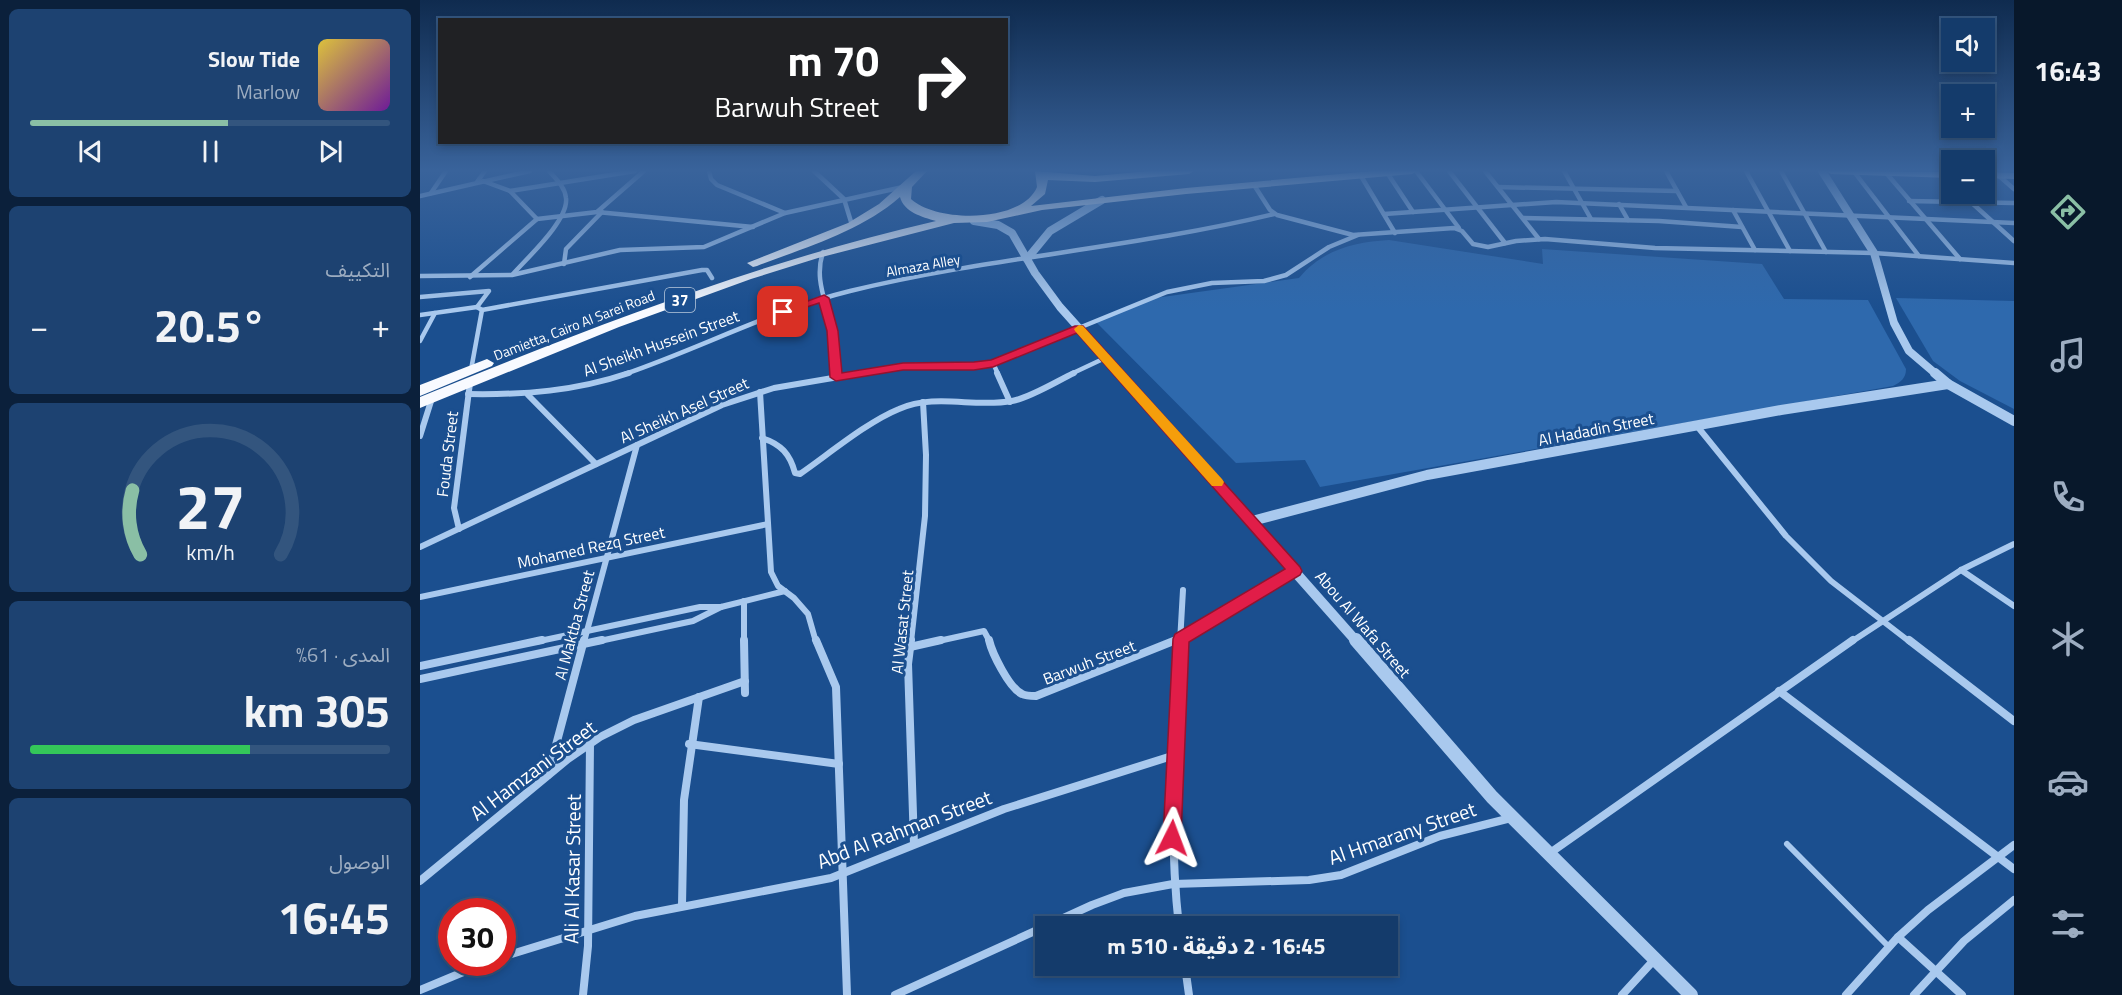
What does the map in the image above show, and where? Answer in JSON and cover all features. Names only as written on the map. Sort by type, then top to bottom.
[{"type":"highway","name":"Damietta, Cairo Al Sarei Road","points":[[470,382],[712,279],[852,225],[864,217]]},
{"type":"highway","points":[[935,217],[974,221],[991,217]]},
{"type":"highway","name":"Damietta, Cairo Al Sarei Road","points":[[423,394],[470,382],[661,307],[823,252],[949,220]]},
{"type":"highway","points":[[852,225],[867,222],[880,224],[884,230],[877,238]]},
{"type":"street","points":[[470,277],[537,219],[551,217]]},
{"type":"street","points":[[512,275],[563,217]]},
{"type":"street","points":[[564,264],[566,249],[594,217]]},
{"type":"street","points":[[649,217],[756,227]]},
{"type":"street","points":[[420,276],[512,275],[620,250],[704,247],[776,217]]},
{"type":"street","points":[[850,217],[852,225]]},
{"type":"street","points":[[1028,259],[1043,238],[1056,226],[1071,217]]},
{"type":"street","name":"Almaza Alley","points":[[824,298],[870,287],[1028,259],[1167,239],[1260,217]]},
{"type":"street","points":[[1287,217],[1341,233],[1358,235],[1459,229]]},
{"type":"street","points":[[1386,217],[1395,232]]},
{"type":"street","points":[[1451,217],[1469,241],[1493,247],[1505,243],[1539,239],[1654,248],[1827,252],[2014,263]]},
{"type":"street","points":[[1485,217],[1505,243]]},
{"type":"street","points":[[1736,217],[1755,250]]},
{"type":"street","points":[[1771,217],[1790,251]]},
{"type":"street","points":[[1806,217],[1827,252]]},
{"type":"street","points":[[1851,217],[1874,254],[1884,281],[1892,316],[1902,340],[1920,362],[1948,384],[2014,421]]},
{"type":"street","points":[[1888,217],[1919,256]]},
{"type":"street","points":[[1896,217],[2014,223]]},
{"type":"street","points":[[1987,217],[2013,240]]},
{"type":"street","points":[[1523,218],[1628,220],[1742,227]]},
{"type":"street","points":[[1523,218],[1539,239]]},
{"type":"street","points":[[1924,219],[1960,259]]},
{"type":"street","name":"Abou Al Wafa Street","points":[[974,221],[998,225],[1009,230],[1018,240],[1049,293],[1511,818],[1690,995]]},
{"type":"street","name":"Al Sheikh Asel Street","points":[[420,547],[732,401],[759,392],[903,366],[974,366],[993,363],[1142,300],[1175,290],[1212,283],[1256,281],[1279,277],[1298,269],[1333,245],[1358,235]]},
{"type":"street","points":[[823,252],[817,278],[833,331],[836,377]]},
{"type":"street","points":[[420,315],[480,308],[698,270],[707,270],[712,279]]},
{"type":"street","name":"Fouda Street","points":[[420,297],[489,291],[480,308],[454,508],[459,529]]},
{"type":"street","name":"Al Sheikh Hussein Street","points":[[470,382],[528,395],[567,390],[606,380],[824,298]]},
{"type":"street","points":[[420,341],[435,313]]},
{"type":"street","points":[[762,438],[785,450],[793,461],[794,471],[800,474],[886,415],[923,402],[1010,402],[1023,398],[1105,358]]},
{"type":"street","points":[[993,363],[1010,402]]},
{"type":"street","name":"Al Hadadin Street","points":[[1252,521],[1426,476],[1781,410],[1948,384]]},
{"type":"street","points":[[759,392],[771,572],[778,586],[802,605],[808,614],[822,659],[834,679],[837,699],[847,995]]},
{"type":"street","points":[[420,436],[423,394]]},
{"type":"street","points":[[528,395],[596,464]]},
{"type":"street","name":"Al Wasat Street","points":[[914,844],[908,664],[925,516],[926,455],[923,402]]},
{"type":"street","points":[[1697,426],[1786,536],[1831,581],[2014,721]]},
{"type":"street","name":"Al Maktba Street","points":[[547,776],[637,446]]},
{"type":"street","name":"Mohamed Rezq Street","points":[[420,597],[768,524]]},
{"type":"street","points":[[1549,854],[1882,620],[1961,570],[2014,544]]},
{"type":"street","points":[[1961,570],[2014,606]]},
{"type":"street","name":"Barwuh Street","points":[[910,647],[980,631],[987,633],[992,653],[1016,690],[1031,696],[1137,658],[1181,639],[1295,571]]},
{"type":"street","points":[[1177,916],[1173,884],[1175,755],[1183,590]]},
{"type":"street","points":[[420,666],[694,609],[721,607],[785,591]]},
{"type":"street","points":[[744,601],[745,693]]},
{"type":"street","points":[[420,680],[699,620],[721,607]]},
{"type":"street","name":"Al Hamzani Street","points":[[420,880],[547,776],[590,744],[634,720],[745,681]]},
{"type":"street","points":[[1779,691],[2014,869]]},
{"type":"street","points":[[682,905],[681,821],[689,744],[699,697]]},
{"type":"street","name":"Ali Al Kasar Street","points":[[583,995],[588,929],[590,744]]},
{"type":"street","points":[[689,744],[839,764]]},
{"type":"street","name":"Abd Al Rahman Street","points":[[516,952],[588,929],[682,905],[812,883],[843,875],[1004,809],[1175,755]]},
{"type":"street","name":"Al Hmarany Street","points":[[895,995],[1108,898],[1140,889],[1173,884],[1309,880],[1341,875],[1440,836],[1511,818]]},
{"type":"street","points":[[1846,995],[1898,937],[1998,855],[2014,845]]},
{"type":"street","points":[[1914,995],[1964,941],[2014,900]]},
{"type":"street","points":[[1898,937],[1962,995]]},
{"type":"street","points":[[1622,995],[1655,959]]},
{"type":"street","points":[[420,990],[454,976]]},
{"type":"street","points":[[1186,976],[1189,995]]},
{"type":"lane","points":[[1787,844],[1889,947]]},
{"type":"shaded area","points":[[1389,240],[1543,264],[1542,249],[1762,264],[1784,299],[1868,300],[1906,369],[1905,375],[1893,386],[1320,487],[1305,460],[1236,463],[1096,322],[1155,298],[1299,278],[1308,268],[1328,254],[1363,243]]},
{"type":"shaded area","points":[[1896,298],[2014,301],[2014,409],[1960,381],[1933,361]]},
{"type":"slow traffic","points":[[1079,329],[1217,482]]},
{"type":"route","points":[[783,312],[824,298],[833,331],[836,377],[903,366],[974,366],[993,363],[1079,328],[1295,571],[1181,639],[1172,838]]}]
